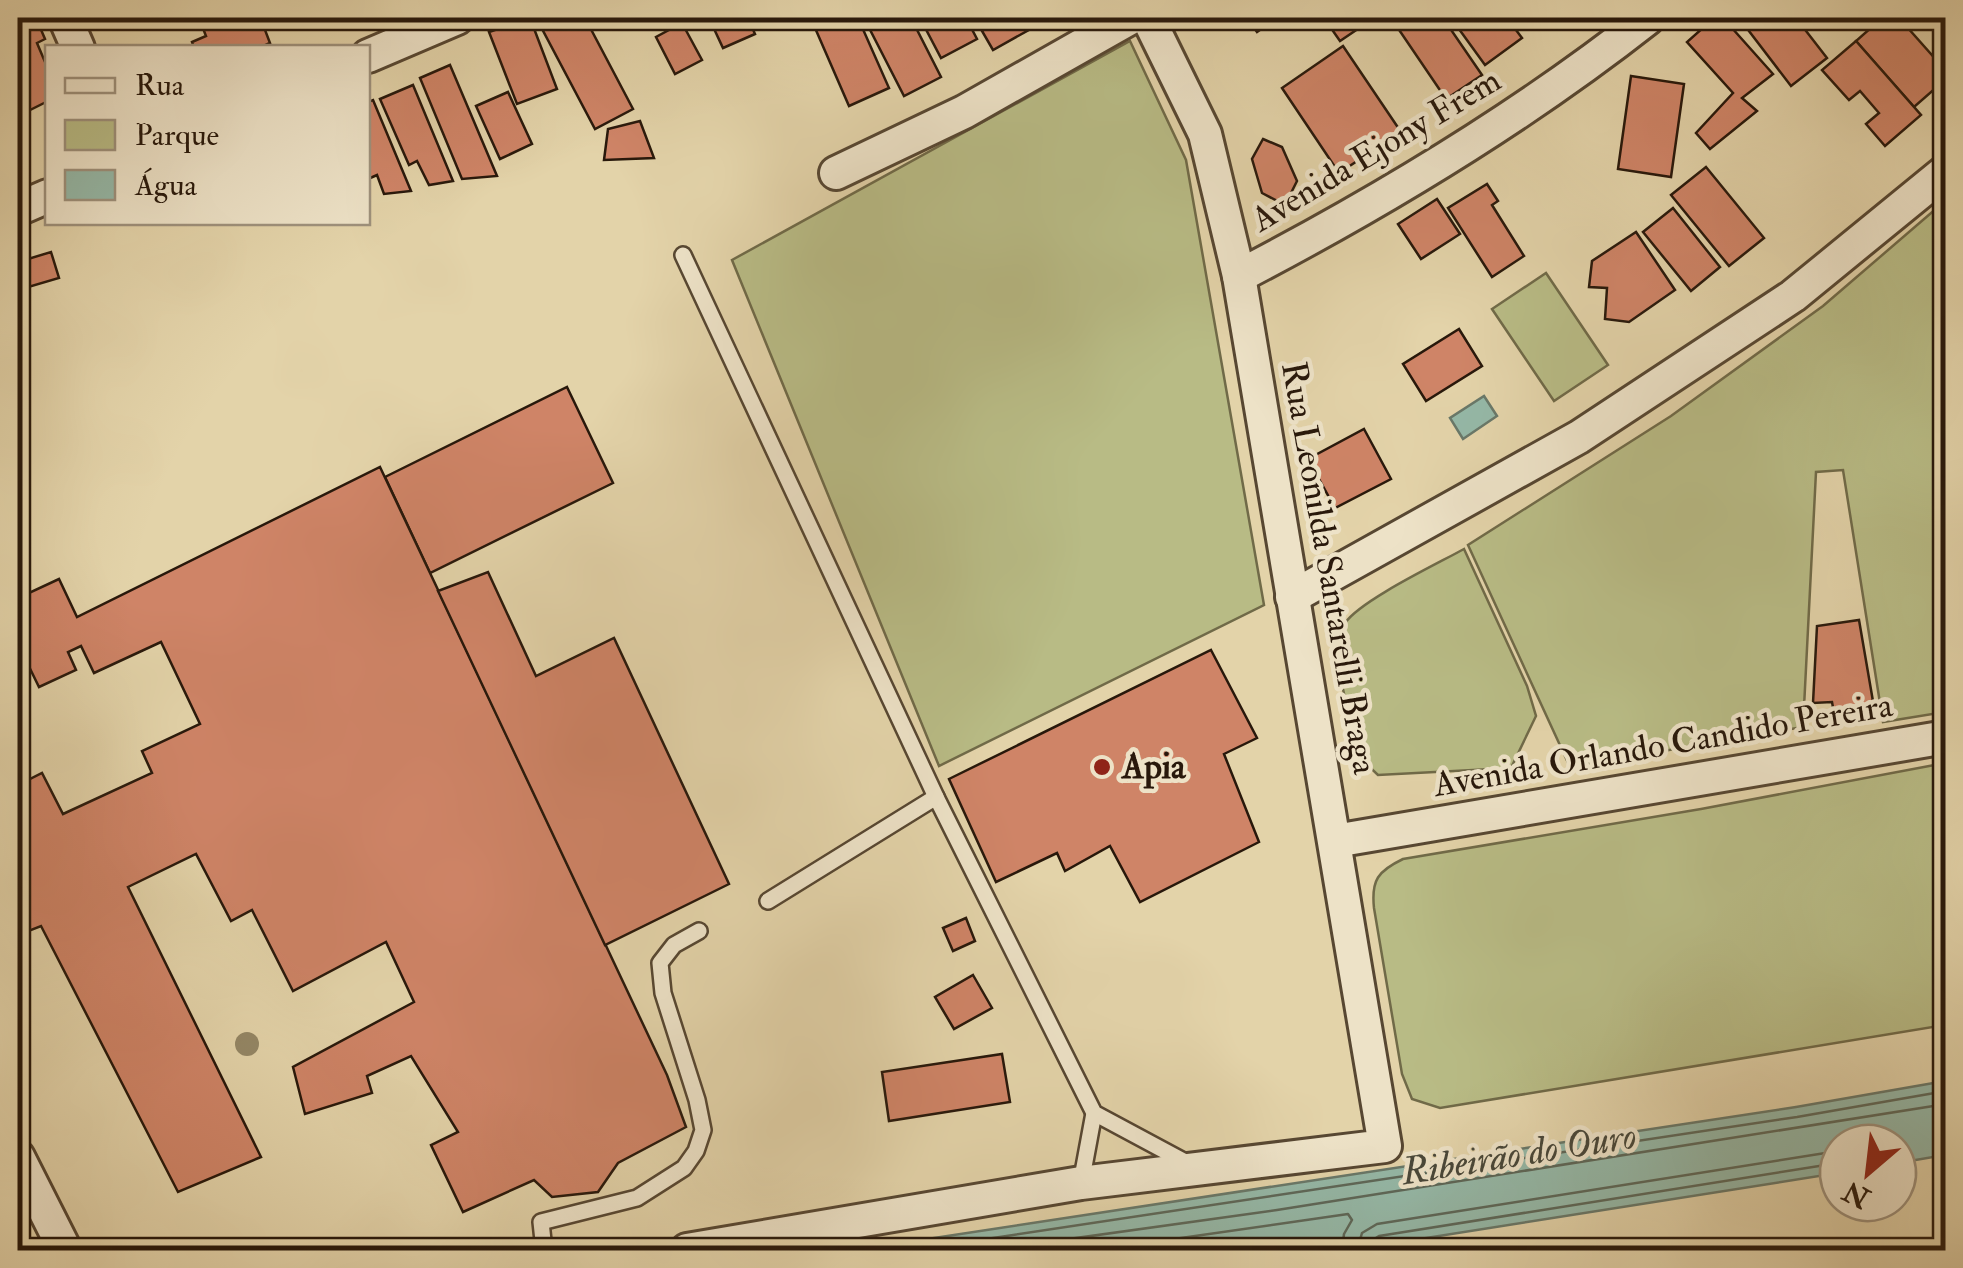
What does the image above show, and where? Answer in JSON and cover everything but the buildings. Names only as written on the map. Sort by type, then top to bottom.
[{"type":"street","points":[[65,18],[77,45]]},
{"type":"street","points":[[370,55],[457,18]]},
{"type":"street","points":[[836,173],[964,112],[1130,18]]},
{"type":"street","name":"Rua Leonilda Santarelli Braga","points":[[1148,18],[1205,134],[1240,276],[1385,1146],[1201,1170]]},
{"type":"street","name":"Avenida Ejony Frem","points":[[1240,276],[1366,210],[1568,81],[1648,18]]},
{"type":"street","points":[[1292,597],[1596,426],[1792,296],[1946,172]]},
{"type":"street","points":[[18,209],[45,197]]},
{"type":"street","name":"Avenida Orlando Candido Pereira","points":[[1335,841],[1946,737]]},
{"type":"street","points":[[18,1157],[65,1250]]},
{"type":"street","points":[[687,1250],[1081,1183],[1201,1170]]},
{"type":"lane","points":[[682,255],[936,797],[1094,1112],[1201,1170]]},
{"type":"lane","points":[[768,901],[936,797]]},
{"type":"lane","points":[[544,1250],[541,1222],[638,1198],[684,1168],[696,1152],[703,1130],[663,992],[660,963],[674,945],[700,930]]},
{"type":"lane","points":[[1081,1183],[1094,1112]]},
{"type":"green space","points":[[1130,41],[1186,160],[1264,605],[939,766],[732,260]]},
{"type":"green space","points":[[1945,201],[1945,712],[1883,722],[1843,470],[1816,472],[1803,727],[1570,767],[1468,545],[1671,416],[1823,306]]},
{"type":"green space","points":[[1546,273],[1608,365],[1554,401],[1492,309]]},
{"type":"green space","points":[[1464,549],[1527,686],[1536,716],[1511,768],[1378,775],[1362,758],[1351,732],[1338,660],[1341,631],[1367,604]]},
{"type":"green space","points":[[1945,763],[1945,1025],[1440,1108],[1412,1099],[1402,1074],[1374,908],[1375,883],[1388,868],[1403,859]]},
{"type":"water","points":[[1484,396],[1497,416],[1463,439],[1450,418]]},
{"type":"water","name":"Ribeirão do Ouro","points":[[1945,1081],[1945,1155],[1918,1160],[1918,1123],[1818,1123],[1818,1176],[1350,1250],[855,1250]]},
{"type":"place","name":"Apia","points":[[1102,767]]}]
